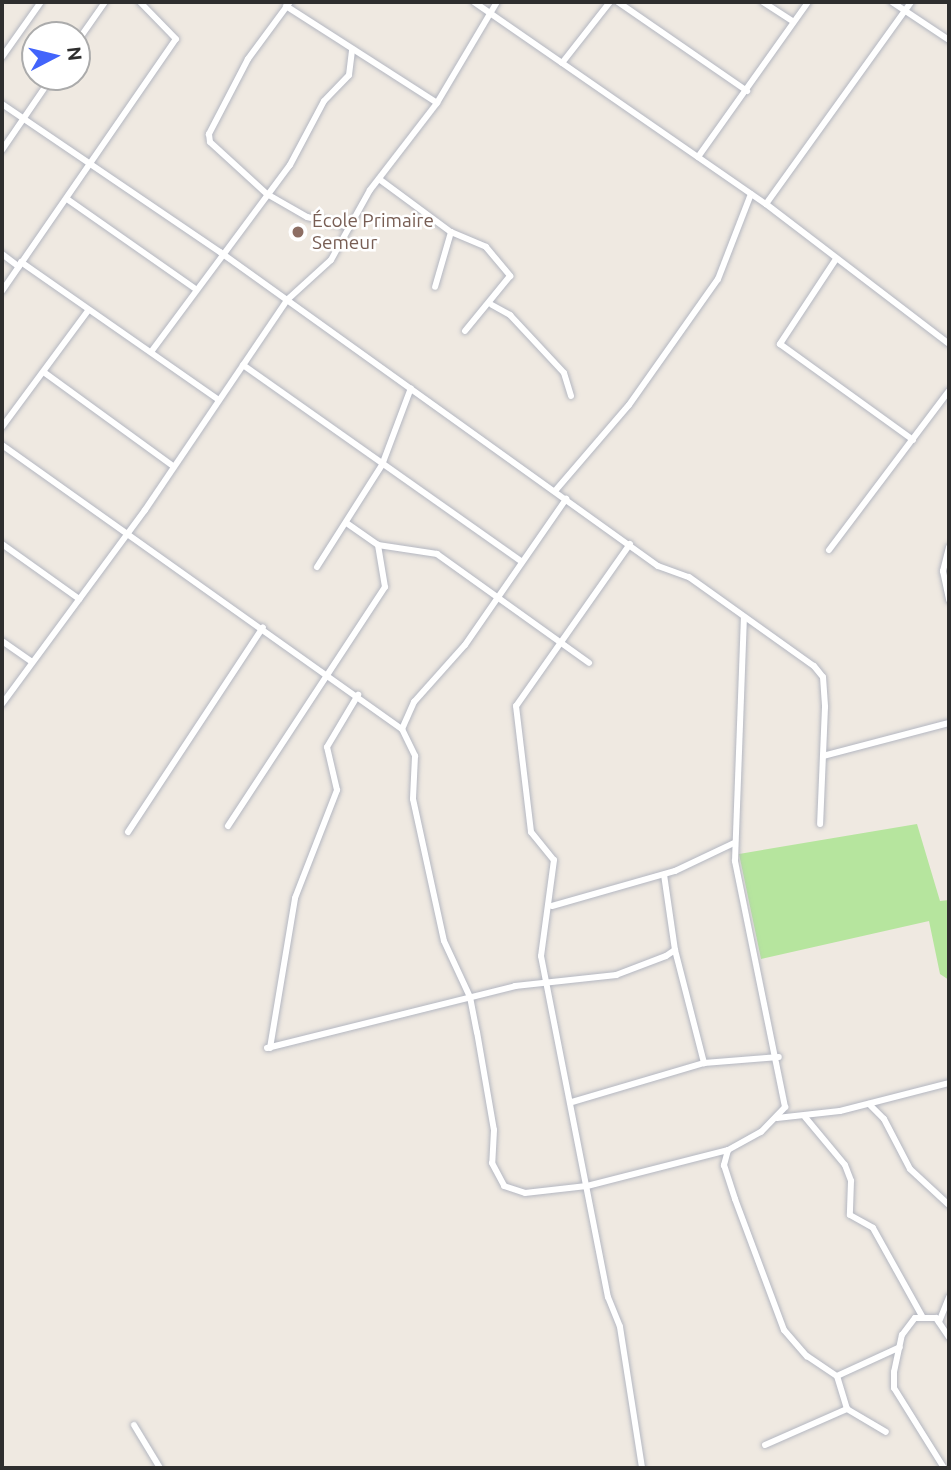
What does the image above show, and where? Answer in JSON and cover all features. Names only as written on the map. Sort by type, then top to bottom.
[{"type":"street","points":[[2,57],[41,2]]},
{"type":"street","points":[[91,22],[105,2]]},
{"type":"street","points":[[2,291],[176,39],[141,2]]},
{"type":"street","points":[[474,2],[766,204],[949,344]]},
{"type":"street","points":[[2,704],[128,530],[287,300],[331,260],[379,179],[437,103],[497,2]]},
{"type":"street","points":[[562,63],[610,2]]},
{"type":"street","points":[[618,2],[747,91]]},
{"type":"street","points":[[763,2],[792,21]]},
{"type":"street","points":[[698,157],[808,2]]},
{"type":"street","points":[[892,2],[949,40]]},
{"type":"street","points":[[766,204],[911,2]]},
{"type":"street","points":[[350,227],[307,217],[267,194],[232,167],[209,134],[288,4],[437,103]]},
{"type":"street","points":[[151,352],[220,252],[267,194],[324,101],[349,75],[352,49]]},
{"type":"street","points":[[2,150],[42,91]]},
{"type":"street","points":[[2,104],[220,252],[630,544],[744,617],[823,677],[820,824]]},
{"type":"street","points":[[379,179],[451,232],[486,247],[508,269],[510,281],[492,305],[465,331]]},
{"type":"street","points":[[555,491],[629,404],[718,279],[751,194]]},
{"type":"street","points":[[67,199],[194,288]]},
{"type":"street","points":[[435,286],[451,232]]},
{"type":"street","points":[[2,254],[219,400]]},
{"type":"street","points":[[836,259],[780,344],[913,440]]},
{"type":"street","points":[[492,305],[510,315],[564,373],[571,396]]},
{"type":"street","points":[[2,427],[87,312]]},
{"type":"street","points":[[243,365],[521,561]]},
{"type":"street","points":[[44,373],[173,466]]},
{"type":"street","points":[[317,567],[382,465],[411,388]]},
{"type":"street","points":[[829,550],[949,391]]},
{"type":"street","points":[[2,445],[128,530],[402,729],[415,756],[413,799],[444,942],[470,997],[494,1130],[496,1175],[525,1193],[587,1186],[728,1150],[777,1118],[785,1107],[779,1057],[734,843],[744,617]]},
{"type":"street","points":[[402,729],[414,702],[465,645],[496,595],[566,499]]},
{"type":"street","points":[[347,523],[378,545],[437,554],[564,642],[589,663]]},
{"type":"street","points":[[2,544],[79,599]]},
{"type":"street","points":[[630,544],[564,642],[516,706],[531,832],[554,860],[552,906],[541,947],[546,982],[572,1101],[608,1297],[620,1327],[642,1468]]},
{"type":"street","points":[[228,826],[331,677],[385,587],[378,545]]},
{"type":"street","points":[[949,547],[943,572],[949,600]]},
{"type":"street","points":[[128,832],[263,627]]},
{"type":"street","points":[[2,641],[31,661]]},
{"type":"street","points":[[358,695],[327,747],[337,790],[295,898],[269,1048],[435,1011],[470,997],[546,982],[616,975],[676,950]]},
{"type":"street","points":[[822,756],[949,723]]},
{"type":"street","points":[[552,906],[664,875],[734,843]]},
{"type":"street","points":[[664,875],[676,950],[704,1063]]},
{"type":"street","points":[[572,1101],[704,1063],[779,1057]]},
{"type":"street","points":[[777,1118],[805,1117],[869,1104],[949,1083]]},
{"type":"street","points":[[869,1104],[884,1119],[910,1169],[949,1205]]},
{"type":"street","points":[[805,1117],[845,1165],[851,1181],[850,1215],[873,1228],[922,1316],[939,1322],[949,1337]]},
{"type":"street","points":[[728,1150],[724,1165],[731,1188],[784,1330],[807,1356],[837,1376],[846,1409],[886,1432]]},
{"type":"street","points":[[939,1322],[949,1297]]},
{"type":"street","points":[[922,1316],[909,1324],[900,1347],[894,1388],[944,1468]]},
{"type":"street","points":[[837,1376],[900,1347]]},
{"type":"street","points":[[765,1445],[846,1409]]},
{"type":"street","points":[[134,1425],[160,1468]]},
{"type":"green space","points":[[917,824],[940,901],[949,900],[949,980],[940,974],[929,921],[761,959],[739,854]]},
{"type":"place","name":"École Primaire Semeur","points":[[298,232]]}]
